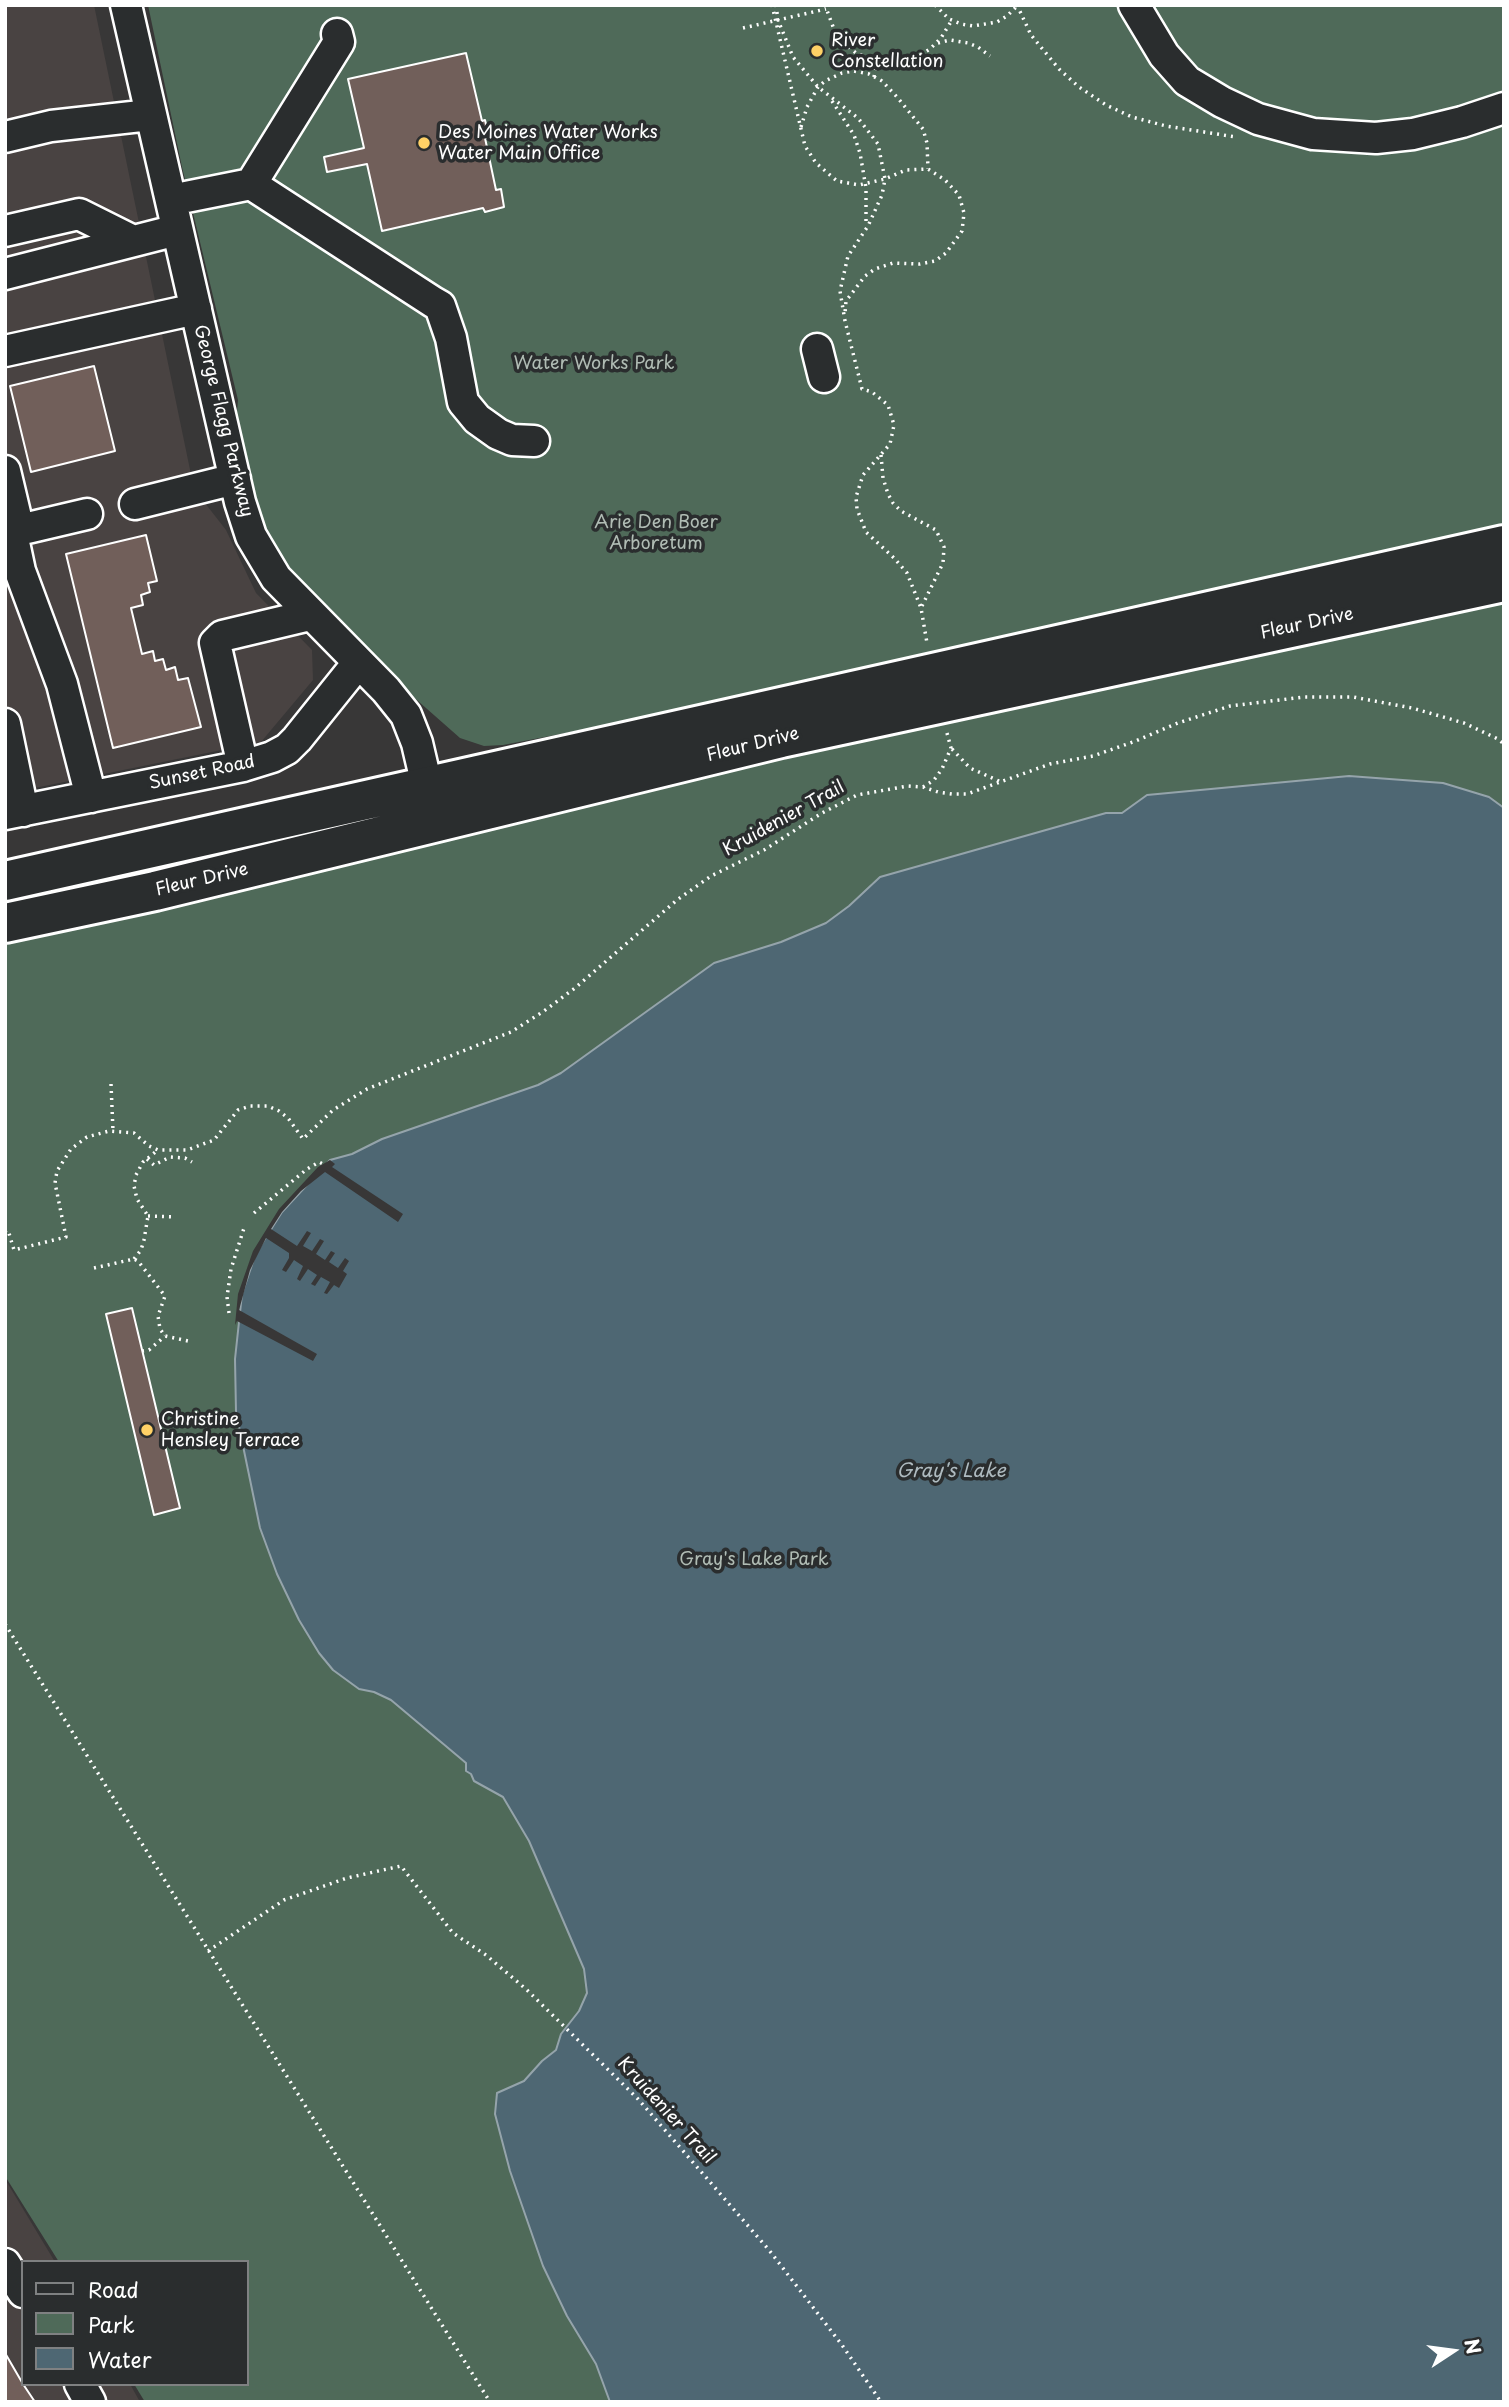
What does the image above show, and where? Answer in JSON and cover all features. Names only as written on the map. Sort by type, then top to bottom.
[{"type":"main road","name":"Fleur Drive","points":[[5,881],[1504,545]]},
{"type":"main road","name":"Fleur Drive","points":[[5,923],[155,891],[781,738],[1504,582]]},
{"type":"street","name":"George Flagg Parkway","points":[[126,5],[235,479],[251,537],[275,578],[386,690],[406,715],[417,743],[436,824]]},
{"type":"street","points":[[1134,5],[1164,55],[1187,81],[1222,102],[1269,122],[1313,134],[1376,138],[1413,134],[1504,108]]},
{"type":"street","points":[[251,184],[339,42],[337,34]]},
{"type":"street","points":[[5,137],[51,126],[150,115]]},
{"type":"street","points":[[171,200],[251,184],[440,306],[451,338],[463,402],[477,419],[498,434],[512,440],[534,441]]},
{"type":"street","points":[[5,231],[79,214],[133,241]]},
{"type":"street","points":[[5,274],[177,230]]},
{"type":"street","points":[[5,351],[196,309]]},
{"type":"street","points":[[5,471],[19,530]]},
{"type":"street","points":[[135,504],[235,479]]},
{"type":"street","points":[[87,514],[19,530],[13,538],[20,571],[62,684],[91,797]]},
{"type":"street","points":[[243,765],[215,643],[222,636],[310,615]]},
{"type":"street","name":"Sunset Road","points":[[14,813],[272,757],[287,749],[358,663]]},
{"type":"street","points":[[5,724],[14,813]]},
{"type":"street","points":[[5,2264],[21,2289]]},
{"type":"street","points":[[81,2386],[90,2402]]},
{"type":"path","points":[[774,5],[805,146],[828,175],[845,184],[865,185],[906,170],[928,169],[945,180],[959,195],[964,213],[962,231],[956,243],[935,261],[920,264],[893,263],[864,276],[846,301],[845,321]]},
{"type":"path","points":[[935,5],[952,20],[973,26],[985,26],[1007,16],[1017,5],[1031,35],[1059,69],[1079,87],[1106,105],[1132,117],[1166,126],[1243,138]]},
{"type":"path","points":[[743,28],[825,7],[835,32],[856,53],[877,60],[901,61],[916,57],[934,44],[952,20]]},
{"type":"path","points":[[777,20],[793,57],[818,87],[858,118],[878,145],[885,179],[877,209],[848,256],[840,291],[862,389],[881,398],[888,405],[892,415],[893,435],[890,444],[870,465],[856,498],[860,521],[874,541],[894,558],[906,573],[921,608],[927,643]]},
{"type":"path","points":[[934,44],[957,40],[978,47],[990,56]]},
{"type":"path","points":[[874,77],[877,60]]},
{"type":"path","points":[[801,130],[807,107],[818,87],[832,76],[854,71],[874,77],[882,81],[923,129],[927,143],[928,169]]},
{"type":"path","points":[[829,97],[854,135],[860,153],[865,185],[866,228]]},
{"type":"path","points":[[881,455],[883,478],[893,503],[901,511],[936,530],[944,547],[943,563],[921,608]]},
{"type":"path","name":"Kruidenier Trail","points":[[158,1150],[187,1150],[214,1140],[238,1110],[250,1106],[268,1106],[279,1111],[303,1139],[333,1110],[367,1089],[511,1032],[544,1012],[598,970],[677,900],[710,876],[764,850],[857,794],[891,788],[923,787],[938,792],[967,794],[1050,764],[1093,756],[1123,746],[1178,723],[1230,706],[1304,697],[1353,697],[1412,708],[1464,723],[1504,744]]},
{"type":"path","points":[[947,730],[951,748],[970,768],[1001,782]]},
{"type":"path","points":[[923,787],[934,780],[942,769],[951,748]]},
{"type":"path","points":[[111,1084],[113,1132]]},
{"type":"path","points":[[5,1231],[8,1230],[14,1250],[66,1237],[55,1183],[57,1171],[71,1149],[87,1137],[113,1132],[134,1133],[158,1150]]},
{"type":"path","points":[[94,1268],[134,1259],[141,1250],[148,1216],[137,1199],[134,1186],[136,1175],[147,1158],[158,1150]]},
{"type":"path","points":[[147,1158],[154,1165],[170,1157],[185,1158],[192,1162]]},
{"type":"path","points":[[254,1213],[307,1169],[319,1162],[323,1164]]},
{"type":"path","points":[[148,1216],[175,1217]]},
{"type":"path","points":[[229,1313],[228,1288],[244,1228]]},
{"type":"path","points":[[134,1259],[163,1291],[165,1296],[157,1322],[165,1336],[188,1341]]},
{"type":"path","points":[[142,1351],[149,1350],[165,1336]]},
{"type":"path","points":[[5,1624],[490,2402]]},
{"type":"path","name":"Kruidenier Trail","points":[[208,1951],[284,1900],[346,1878],[401,1866],[453,1933],[486,1955],[527,1990],[638,2099],[700,2168],[828,2326],[881,2402]]},
{"type":"shaded area","points":[[5,5],[94,5],[194,489],[226,530],[256,593],[312,650],[313,680],[261,742],[5,794]]},
{"type":"shaded area","points":[[5,2179],[54,2260],[21,2260],[21,2386],[131,2386],[140,2402],[5,2402]]},
{"type":"green space","name":"Water Works Park","points":[[148,5],[1504,5],[1504,531],[644,718],[503,745],[484,746],[460,738],[317,612],[256,521],[236,423],[238,400],[182,167]]},
{"type":"green space","name":"Gray's Lake","points":[[1504,597],[1504,2402],[145,2402],[135,2386],[248,2386],[248,2260],[58,2260],[5,2176],[5,945],[401,845],[997,707]]},
{"type":"water","name":"Gray's Lake","points":[[1349,776],[1443,783],[1489,797],[1504,808],[1504,2402],[610,2402],[596,2364],[567,2316],[543,2266],[510,2171],[495,2114],[497,2093],[524,2081],[556,2050],[561,2034],[579,2011],[587,1993],[584,1969],[529,1841],[503,1797],[474,1781],[466,1771],[466,1763],[391,1700],[359,1689],[333,1670],[299,1620],[277,1574],[260,1528],[236,1412],[235,1359],[242,1294],[256,1253],[282,1212],[330,1160],[352,1154],[382,1139],[538,1085],[561,1073],[714,963],[781,942],[826,923],[880,877],[1106,813],[1122,813],[1147,795]]},
{"type":"pier","points":[[330,1160],[335,1164],[332,1167],[403,1214],[398,1222],[325,1172],[301,1191],[271,1229],[297,1246],[307,1231],[311,1233],[303,1246],[312,1251],[320,1239],[324,1241],[316,1254],[325,1260],[331,1251],[335,1253],[329,1262],[338,1268],[345,1258],[349,1261],[343,1271],[347,1274],[339,1288],[334,1285],[327,1294],[324,1293],[330,1282],[321,1277],[315,1286],[311,1284],[317,1275],[308,1269],[300,1281],[297,1279],[303,1266],[294,1260],[286,1272],[282,1270],[289,1253],[266,1238],[250,1270],[239,1310],[317,1354],[313,1361],[237,1321],[235,1325],[238,1294],[253,1251],[279,1209],[318,1167]]},
{"type":"building","name":"Des Moines Water Works Water Main Office","points":[[466,53],[482,121],[485,120],[489,137],[485,138],[496,190],[501,189],[504,207],[485,212],[483,208],[382,231],[367,164],[327,172],[324,157],[364,148],[348,79]]},
{"type":"building","points":[[94,366],[115,451],[31,472],[10,386]]},
{"type":"building","points":[[146,535],[157,581],[148,583],[150,592],[141,595],[143,605],[131,608],[142,654],[153,651],[155,661],[163,659],[166,670],[175,667],[178,680],[188,678],[201,727],[113,748],[66,554]]},
{"type":"building","name":"Christine Hensley Terrace","points":[[132,1308],[180,1508],[154,1515],[106,1314]]},
{"type":"building","points":[[5,2353],[21,2381],[21,2386],[24,2386],[35,2402],[5,2402]]},
{"type":"place","name":"River Constellation","points":[[817,51]]},
{"type":"place","name":"Des Moines Water Works Water Main Office","points":[[424,143]]},
{"type":"place","name":"Christine Hensley Terrace","points":[[147,1430]]},
{"type":"park label","name":"Arie Den Boer Arboretum","points":[[656,533]]},
{"type":"park label","name":"Gray's Lake Park","points":[[754,1560]]}]
